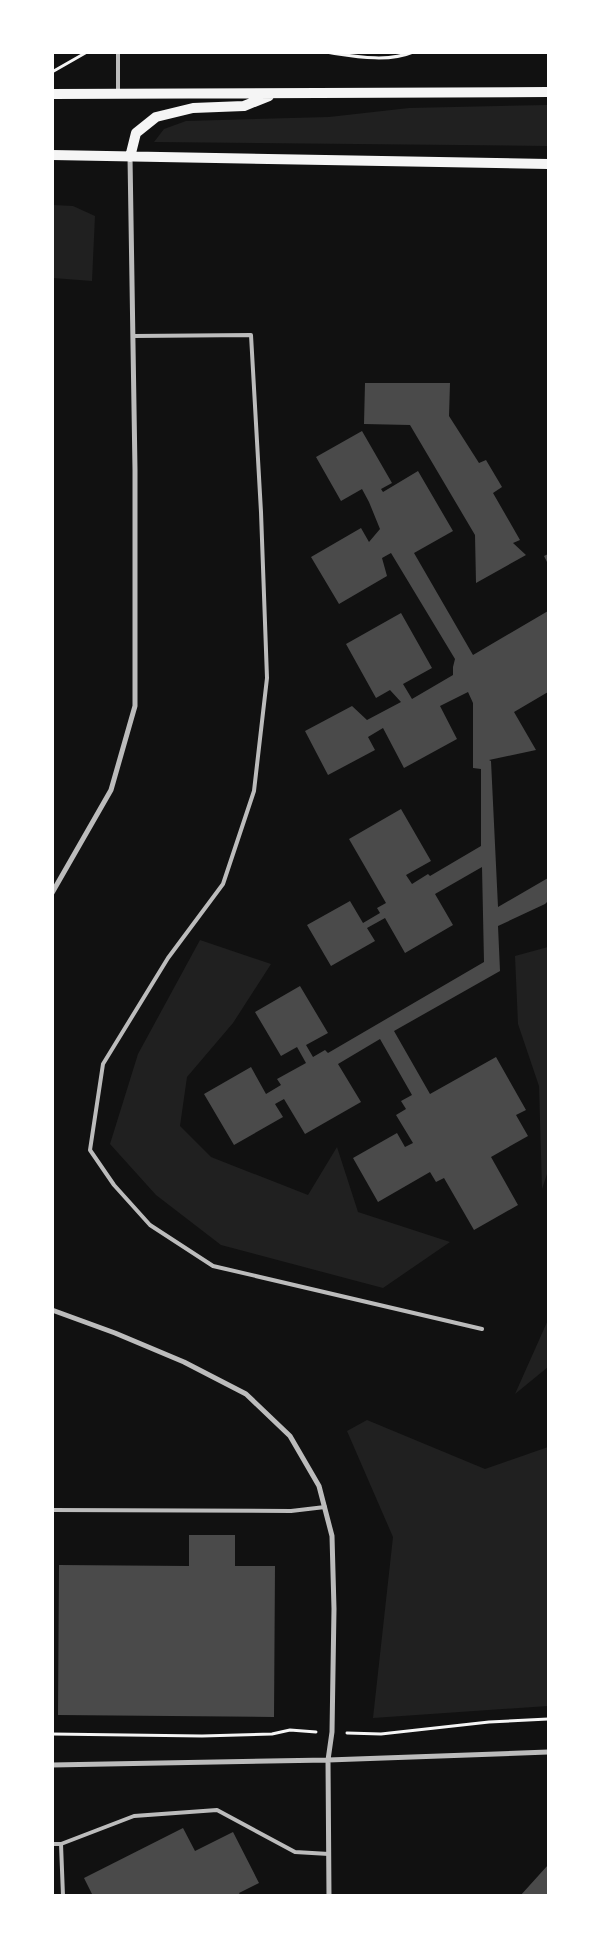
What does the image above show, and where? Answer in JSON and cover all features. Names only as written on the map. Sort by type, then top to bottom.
[{"type":"main road","points":[[52,94],[548,92]]},
{"type":"main road","points":[[130,157],[136,133],[156,117],[193,108],[244,106],[275,94]]},
{"type":"main road","points":[[52,155],[548,164]]},
{"type":"street","points":[[52,893],[112,790],[134,706],[136,470],[130,157]]},
{"type":"street","points":[[52,1310],[115,1333],[184,1362],[246,1394],[290,1436],[319,1486],[332,1536],[334,1609],[332,1732],[328,1760],[329,1896]]},
{"type":"street","points":[[52,1765],[328,1760],[548,1752]]},
{"type":"lane","points":[[118,52],[118,94]]},
{"type":"lane","points":[[134,336],[251,335],[261,512],[267,678],[254,791],[223,884],[168,958],[103,1064],[90,1150],[114,1185],[150,1225],[213,1266],[482,1329]]},
{"type":"lane","points":[[52,1510],[290,1511],[325,1507]]},
{"type":"lane","points":[[52,1844],[61,1844],[134,1816],[217,1810],[295,1852],[329,1854]]},
{"type":"lane","points":[[61,1844],[62,1896]]},
{"type":"path","points":[[52,72],[87,52]]},
{"type":"path","points":[[324,52],[359,57],[401,57],[413,52]]},
{"type":"path","points":[[52,1734],[202,1736],[272,1734],[290,1730],[381,1734],[489,1722],[548,1719]]},
{"type":"shaded area","points":[[548,105],[548,146],[154,142],[164,129],[186,121],[329,117],[409,108]]},
{"type":"shaded area","points":[[53,205],[73,206],[95,216],[92,281],[53,278]]},
{"type":"shaded area","points":[[200,940],[271,964],[233,1023],[187,1077],[180,1126],[211,1157],[308,1195],[337,1147],[358,1212],[450,1242],[383,1288],[221,1245],[156,1195],[110,1144],[138,1054]]},
{"type":"shaded area","points":[[548,947],[548,1171],[542,1189],[539,1086],[518,1024],[515,956]]},
{"type":"shaded area","points":[[548,1320],[548,1367],[515,1394]]},
{"type":"shaded area","points":[[367,1420],[485,1469],[548,1447],[548,1706],[373,1718],[393,1537],[347,1431]]},
{"type":"building","points":[[365,383],[450,383],[449,416],[479,463],[486,460],[502,487],[493,493],[520,540],[513,543],[526,555],[476,583],[475,535],[410,425],[364,424]]},
{"type":"building","points":[[362,431],[392,483],[381,489],[383,492],[418,471],[453,531],[414,553],[473,655],[548,611],[548,692],[514,712],[536,750],[489,760],[491,761],[498,907],[548,878],[548,901],[498,926],[500,971],[394,1031],[430,1094],[496,1057],[526,1110],[516,1115],[528,1136],[491,1157],[518,1205],[474,1230],[444,1178],[436,1182],[430,1172],[378,1202],[353,1158],[397,1133],[405,1147],[413,1143],[396,1115],[406,1109],[401,1101],[412,1095],[380,1039],[338,1064],[361,1102],[305,1134],[284,1099],[275,1104],[283,1117],[234,1145],[204,1094],[251,1067],[266,1094],[281,1085],[277,1079],[306,1063],[297,1047],[281,1056],[255,1012],[300,986],[328,1033],[306,1045],[313,1057],[325,1050],[328,1053],[484,962],[482,867],[435,894],[453,925],[405,953],[385,918],[367,928],[375,941],[331,966],[307,925],[350,901],[363,923],[380,913],[377,908],[386,903],[349,839],[401,809],[431,861],[406,875],[412,884],[428,874],[430,876],[481,846],[481,769],[473,768],[473,703],[468,692],[440,706],[457,739],[404,768],[383,728],[368,737],[375,750],[328,775],[305,731],[352,706],[367,720],[401,702],[390,690],[376,698],[346,644],[401,613],[432,668],[403,684],[412,699],[453,675],[455,659],[391,553],[382,558],[387,576],[339,604],[311,557],[361,528],[369,542],[380,529],[362,489],[341,501],[316,457]]},
{"type":"building","points":[[548,554],[548,564],[544,556]]},
{"type":"building","points":[[189,1535],[235,1535],[235,1566],[275,1566],[274,1717],[58,1715],[59,1565],[189,1566]]},
{"type":"building","points":[[183,1828],[195,1851],[233,1832],[259,1883],[239,1893],[241,1896],[93,1896],[84,1878]]},
{"type":"building","points":[[548,1865],[548,1896],[520,1896]]}]
